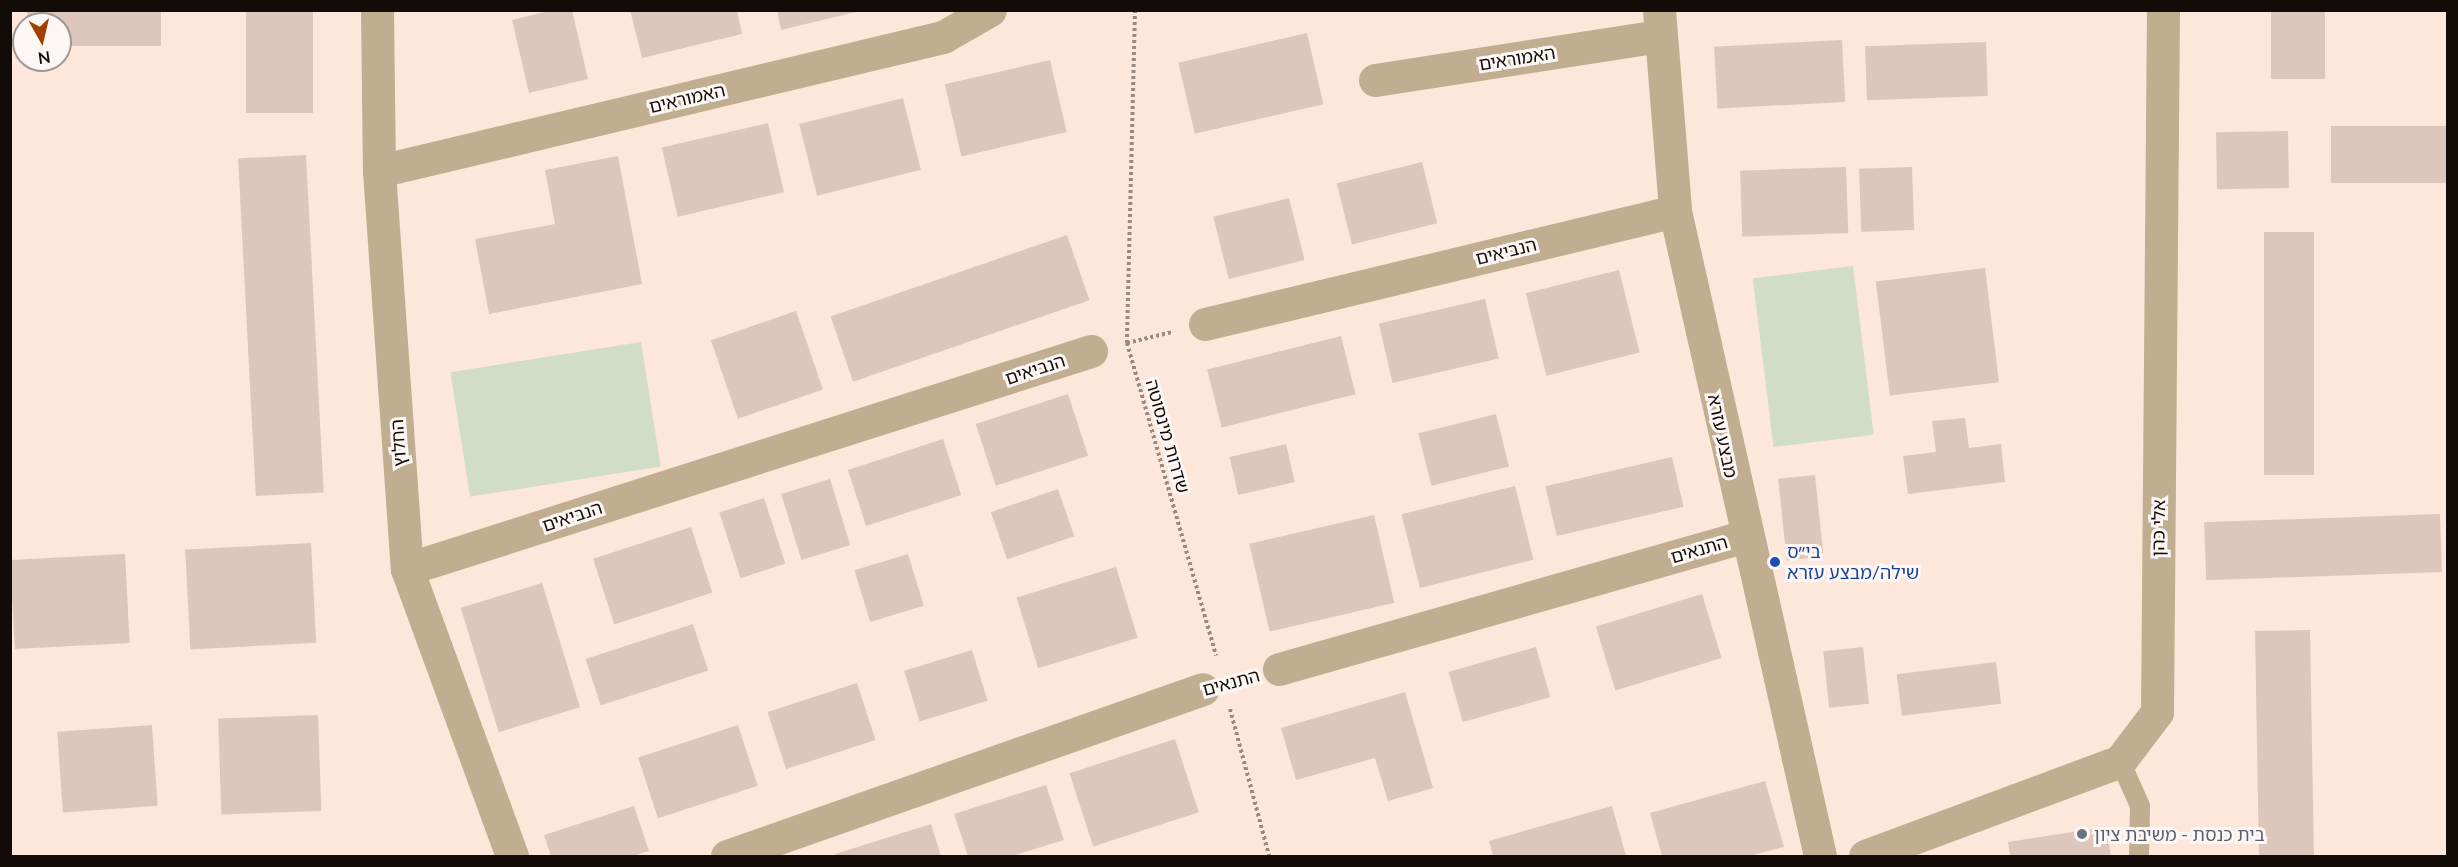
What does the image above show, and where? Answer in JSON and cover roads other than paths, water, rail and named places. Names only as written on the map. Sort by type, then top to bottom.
[{"type":"street","name":"החלוץ","points":[[377,10],[379,171],[407,569],[512,856]]},
{"type":"street","name":"האמוראים","points":[[379,171],[943,37],[990,10]]},
{"type":"street","name":"אלי כהן","points":[[2120,761],[2157,712],[2163,10]]},
{"type":"street","name":"האמוראים","points":[[1375,80],[1659,23]]},
{"type":"street","name":"מבצע עזרא","points":[[1659,23],[1675,211],[1745,536],[1820,856]]},
{"type":"street","name":"הנביאים","points":[[1205,324],[1675,211]]},
{"type":"street","name":"הנביאים","points":[[407,569],[1091,351]]},
{"type":"street","name":"התנאים","points":[[1279,669],[1745,536]]},
{"type":"street","name":"התנאים","points":[[727,856],[1213,687]]},
{"type":"street","points":[[1865,856],[2120,761]]},
{"type":"lane","points":[[2120,761],[2139,806],[2139,856]]},
{"type":"place","name":"בי״ס שילה/מבצע עזרא","points":[[1775,562]]},
{"type":"place","name":"בית כנסת - משיבת ציון","points":[[2082,834]]}]
